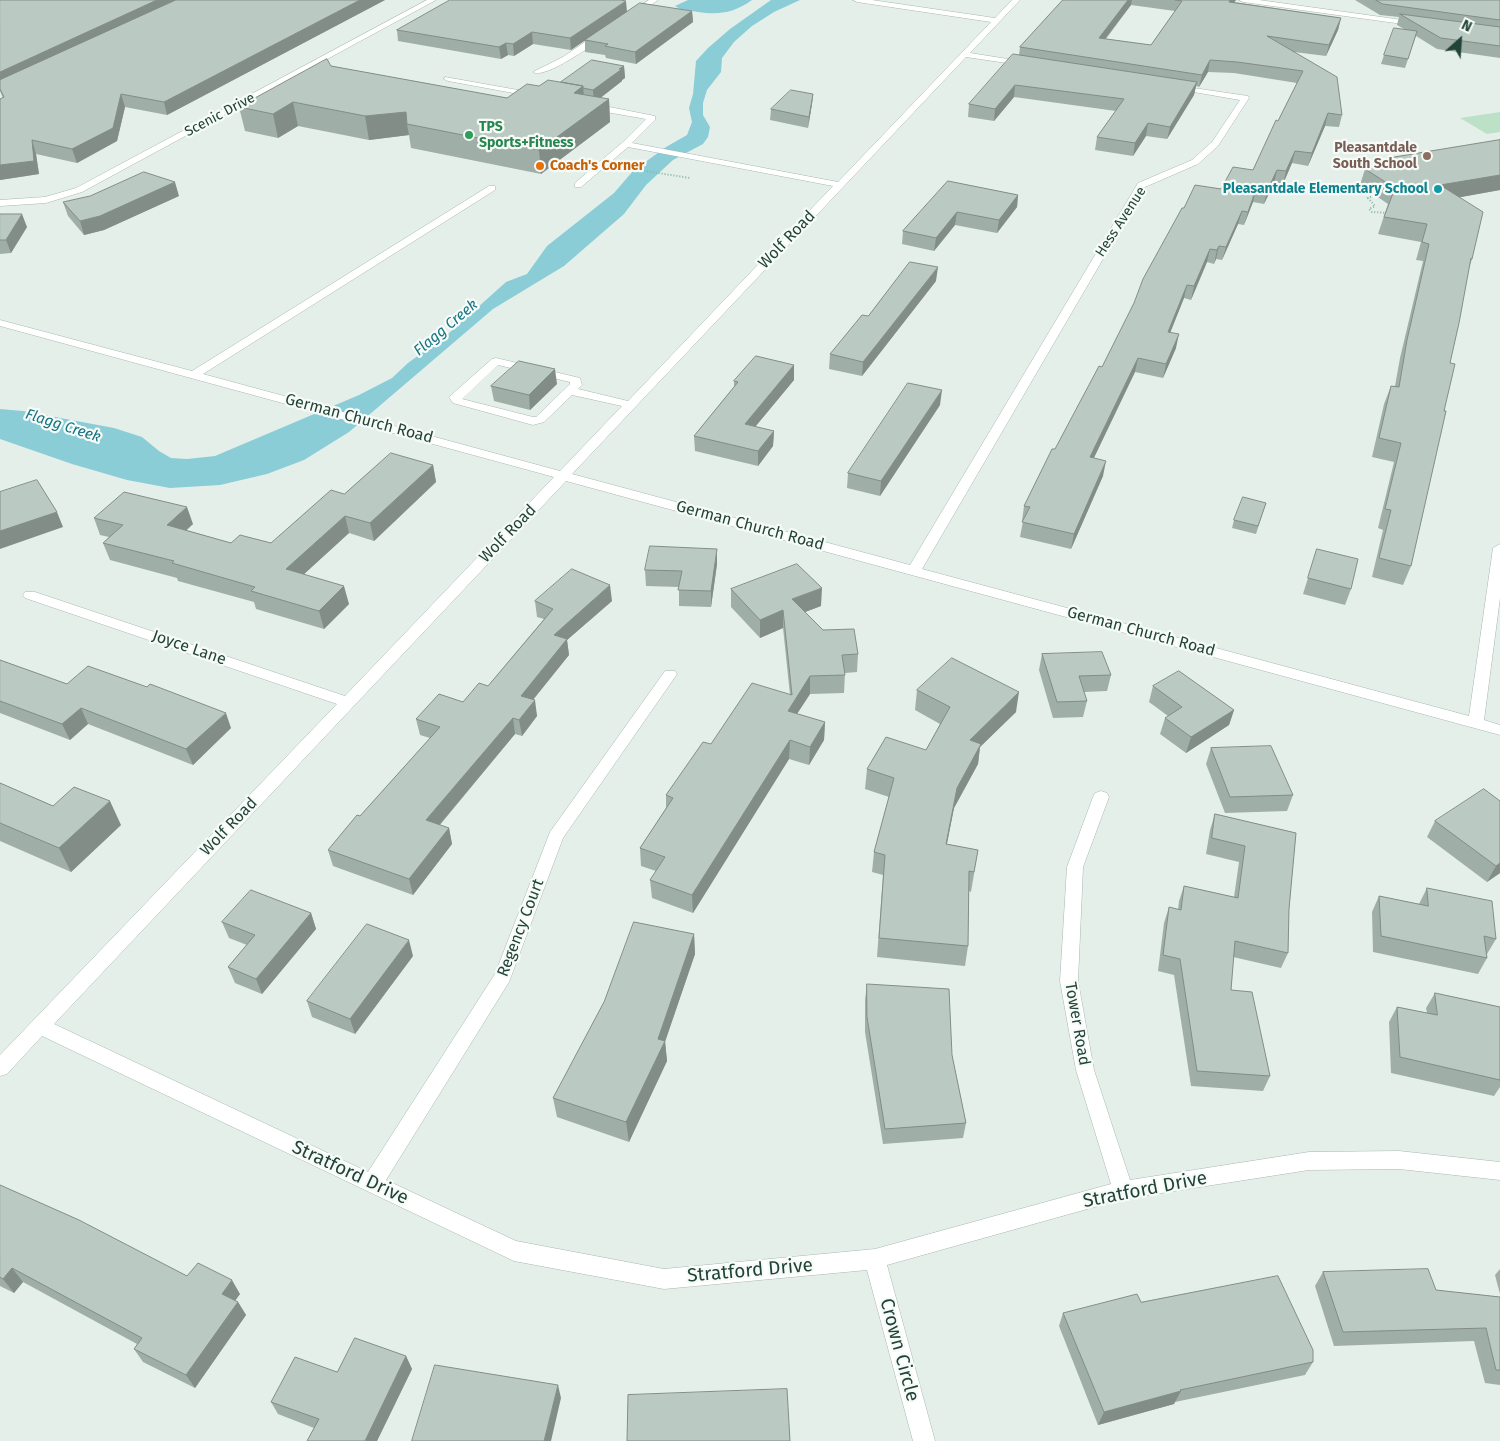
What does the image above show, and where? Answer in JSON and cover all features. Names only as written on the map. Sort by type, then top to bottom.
[{"type":"street","name":"Scenic Drive","points":[[0,203],[46,200],[80,190],[432,0]]},
{"type":"street","points":[[622,21],[654,0]]},
{"type":"street","points":[[857,0],[996,20]]},
{"type":"street","name":"Wolf Road","points":[[0,1068],[1016,0]]},
{"type":"street","points":[[1243,0],[1279,2],[1423,25]]},
{"type":"street","points":[[537,72],[566,59],[606,32]]},
{"type":"street","points":[[964,54],[1042,66]]},
{"type":"street","points":[[448,78],[545,97]]},
{"type":"street","name":"Hess Avenue","points":[[914,570],[1141,185],[1195,162],[1215,144],[1245,98],[1167,86]]},
{"type":"street","points":[[578,184],[604,164],[652,118],[584,104]]},
{"type":"street","points":[[626,144],[840,185]]},
{"type":"street","points":[[194,375],[492,188]]},
{"type":"street","name":"German Church Road","points":[[0,323],[319,408],[1500,730]]},
{"type":"street","points":[[496,360],[576,380],[573,388],[540,420],[533,421],[457,401],[455,397],[496,360]]},
{"type":"street","points":[[573,388],[631,405]]},
{"type":"street","points":[[1476,723],[1500,548]]},
{"type":"street","name":"Joyce Lane","points":[[30,595],[348,702]]},
{"type":"street","name":"Regency Court","points":[[372,1184],[503,977],[556,836],[670,674]]},
{"type":"street","name":"Tower Road","points":[[1101,797],[1075,867],[1069,981],[1085,1070],[1123,1190]]},
{"type":"street","name":"Stratford Drive","points":[[40,1026],[514,1251],[664,1279],[875,1259],[1123,1190],[1309,1161],[1399,1160],[1500,1171]]},
{"type":"street","name":"Crown Circle","points":[[875,1259],[924,1441]]},
{"type":"path","points":[[604,164],[690,178]]},
{"type":"path","points":[[1371,196],[1368,198],[1375,206],[1369,210],[1372,212],[1397,213]]},
{"type":"green space","points":[[1500,112],[1500,132],[1487,134],[1460,118]]},
{"type":"water","points":[[688,0],[752,0],[734,10],[718,13],[690,11],[675,6]]},
{"type":"water","name":"Flagg Creek","points":[[771,0],[800,0],[774,12],[752,26],[734,42],[722,58],[721,72],[707,90],[703,103],[703,115],[710,127],[708,137],[703,144],[673,160],[646,185],[624,214],[564,266],[493,309],[349,432],[304,460],[267,474],[220,485],[170,488],[127,480],[72,464],[0,439],[0,409],[23,411],[114,428],[142,437],[171,458],[187,459],[215,456],[359,395],[392,378],[408,363],[448,334],[506,282],[527,274],[547,246],[614,193],[633,171],[666,147],[687,135],[692,122],[689,108],[693,94],[696,61],[730,29]]},
{"type":"building","points":[[0,0],[157,0],[0,72]]},
{"type":"building","points":[[176,0],[360,0],[164,102],[121,94],[113,128],[72,149],[32,140],[34,161],[0,165],[0,99],[4,97],[0,89],[0,80]]},
{"type":"building","points":[[450,0],[626,1],[570,38],[532,32],[513,44],[506,43],[499,47],[397,30]]},
{"type":"building","points":[[1063,0],[1128,0],[1099,38],[1151,45],[1182,1],[1175,0],[1230,0],[1229,2],[1341,18],[1329,45],[1267,36],[1337,77],[1342,115],[1328,113],[1312,153],[1295,151],[1286,171],[1277,170],[1267,191],[1256,189],[1248,212],[1242,211],[1226,247],[1219,246],[1217,250],[1210,249],[1194,286],[1187,285],[1168,332],[1179,334],[1166,364],[1138,358],[1090,457],[1106,461],[1074,534],[1022,522],[1030,507],[1024,506],[1052,449],[1055,449],[1099,366],[1102,367],[1134,303],[1143,279],[1182,208],[1184,208],[1195,185],[1221,189],[1233,167],[1253,170],[1276,120],[1278,121],[1303,71],[1210,60],[1202,75],[1020,47]]},
{"type":"building","points":[[1376,0],[1500,0],[1500,20],[1383,4]]},
{"type":"building","points":[[640,3],[692,11],[635,52],[585,40]]},
{"type":"building","points":[[1400,14],[1500,27],[1500,46],[1441,38]]},
{"type":"building","points":[[1394,28],[1417,31],[1408,59],[1384,55]]},
{"type":"building","points":[[1013,54],[1197,82],[1170,127],[1148,123],[1135,143],[1097,137],[1124,99],[1015,85],[995,109],[969,104]]},
{"type":"building","points":[[327,59],[331,66],[507,98],[527,84],[539,86],[548,80],[583,86],[574,93],[609,99],[539,150],[407,124],[406,112],[365,116],[293,102],[273,114],[239,107]]},
{"type":"building","points":[[592,60],[624,66],[593,90],[561,82]]},
{"type":"building","points":[[791,90],[813,94],[809,117],[771,109]]},
{"type":"building","points":[[1500,140],[1500,175],[1440,185],[1483,212],[1471,258],[1450,363],[1455,364],[1444,411],[1446,411],[1411,566],[1379,558],[1391,510],[1385,509],[1401,443],[1379,438],[1391,386],[1399,387],[1407,340],[1429,244],[1422,242],[1427,224],[1384,217],[1395,188],[1365,169],[1398,164],[1390,158]]},
{"type":"building","points":[[144,172],[175,182],[100,216],[80,221],[63,202],[90,196]]},
{"type":"building","points":[[948,181],[1018,195],[999,220],[957,212],[936,238],[903,231]]},
{"type":"building","points":[[0,214],[22,214],[6,240],[0,240]]},
{"type":"building","points":[[910,262],[938,267],[863,362],[830,354],[862,315],[868,316]]},
{"type":"building","points":[[756,356],[794,365],[745,424],[774,431],[758,451],[694,436],[738,382],[734,381]]},
{"type":"building","points":[[519,361],[555,369],[529,395],[491,386]]},
{"type":"building","points":[[908,383],[942,390],[881,481],[848,473]]},
{"type":"building","points":[[391,453],[433,465],[370,523],[345,516],[286,569],[344,586],[319,611],[251,591],[255,587],[172,563],[174,561],[103,543],[123,525],[94,518],[124,492],[187,507],[167,525],[231,543],[240,535],[271,543],[331,490],[344,494]]},
{"type":"building","points":[[37,480],[57,512],[0,531],[0,492]]},
{"type":"building","points":[[1243,497],[1266,503],[1258,526],[1234,520]]},
{"type":"building","points":[[650,546],[717,549],[711,591],[678,590],[682,571],[645,570]]},
{"type":"building","points":[[1317,549],[1358,559],[1351,589],[1308,578]]},
{"type":"building","points":[[797,564],[822,588],[792,599],[823,630],[854,629],[858,654],[842,655],[845,675],[810,676],[788,711],[825,722],[810,747],[790,740],[692,895],[650,880],[665,857],[640,848],[673,798],[666,795],[703,742],[711,744],[752,683],[792,695],[783,610],[760,620],[731,589]]},
{"type":"building","points":[[572,569],[610,585],[554,635],[567,639],[521,696],[535,700],[519,720],[513,718],[426,820],[449,828],[409,879],[328,850],[357,815],[360,816],[440,727],[416,719],[439,694],[463,702],[479,683],[488,686],[553,609],[535,601]]},
{"type":"building","points":[[1102,652],[1111,675],[1079,676],[1087,701],[1057,702],[1042,654]]},
{"type":"building","points":[[952,658],[1019,692],[970,740],[981,744],[957,788],[946,844],[978,850],[974,872],[969,871],[968,946],[879,938],[885,855],[874,852],[894,778],[867,769],[886,737],[926,750],[950,707],[917,690]]},
{"type":"building","points":[[0,660],[67,684],[88,666],[147,687],[150,684],[226,713],[186,749],[81,708],[62,724],[0,701]]},
{"type":"building","points":[[1179,671],[1234,710],[1191,737],[1165,718],[1182,707],[1153,686]]},
{"type":"building","points":[[1271,746],[1293,795],[1230,797],[1211,748]]},
{"type":"building","points":[[0,783],[53,806],[74,787],[110,801],[59,848],[0,823]]},
{"type":"building","points":[[1484,789],[1500,801],[1500,863],[1496,866],[1435,821]]},
{"type":"building","points":[[1215,814],[1296,833],[1289,909],[1288,953],[1235,941],[1231,990],[1252,992],[1270,1076],[1197,1071],[1180,959],[1163,955],[1169,907],[1181,910],[1184,886],[1238,898],[1245,846],[1212,838]]},
{"type":"building","points":[[1427,888],[1492,901],[1496,939],[1484,936],[1487,958],[1381,936],[1379,896],[1428,906]]},
{"type":"building","points":[[251,890],[311,913],[256,979],[228,967],[255,935],[222,922]]},
{"type":"building","points":[[634,922],[694,934],[658,1039],[665,1041],[626,1122],[553,1098],[604,1002]]},
{"type":"building","points":[[367,924],[409,940],[350,1019],[307,1001]]},
{"type":"building","points":[[867,984],[949,989],[952,1055],[966,1123],[885,1129],[867,1017]]},
{"type":"building","points":[[1435,993],[1500,1007],[1500,1080],[1400,1057],[1397,1007],[1437,1015]]},
{"type":"building","points":[[0,1185],[79,1220],[187,1276],[198,1263],[232,1280],[222,1294],[238,1302],[186,1375],[134,1349],[142,1338],[12,1268],[3,1279],[0,1277]]},
{"type":"building","points":[[1428,1269],[1436,1290],[1500,1297],[1500,1370],[1496,1370],[1486,1328],[1343,1332],[1323,1272]]},
{"type":"building","points":[[1278,1276],[1313,1350],[1313,1362],[1180,1390],[1104,1412],[1063,1313],[1137,1294],[1141,1302]]},
{"type":"building","points":[[355,1338],[406,1356],[365,1441],[307,1441],[319,1419],[271,1402],[295,1357],[337,1372]]},
{"type":"building","points":[[435,1365],[558,1385],[544,1441],[412,1441]]},
{"type":"building","points":[[787,1389],[790,1441],[627,1441],[628,1395]]},
{"type":"place","name":"TPS Sports+Fitness","points":[[469,135]]},
{"type":"place","name":"Pleasantdale South School","points":[[1427,156]]},
{"type":"place","name":"Coach's Corner","points":[[540,166]]},
{"type":"place","name":"Pleasantdale Elementary School","points":[[1438,189]]}]
